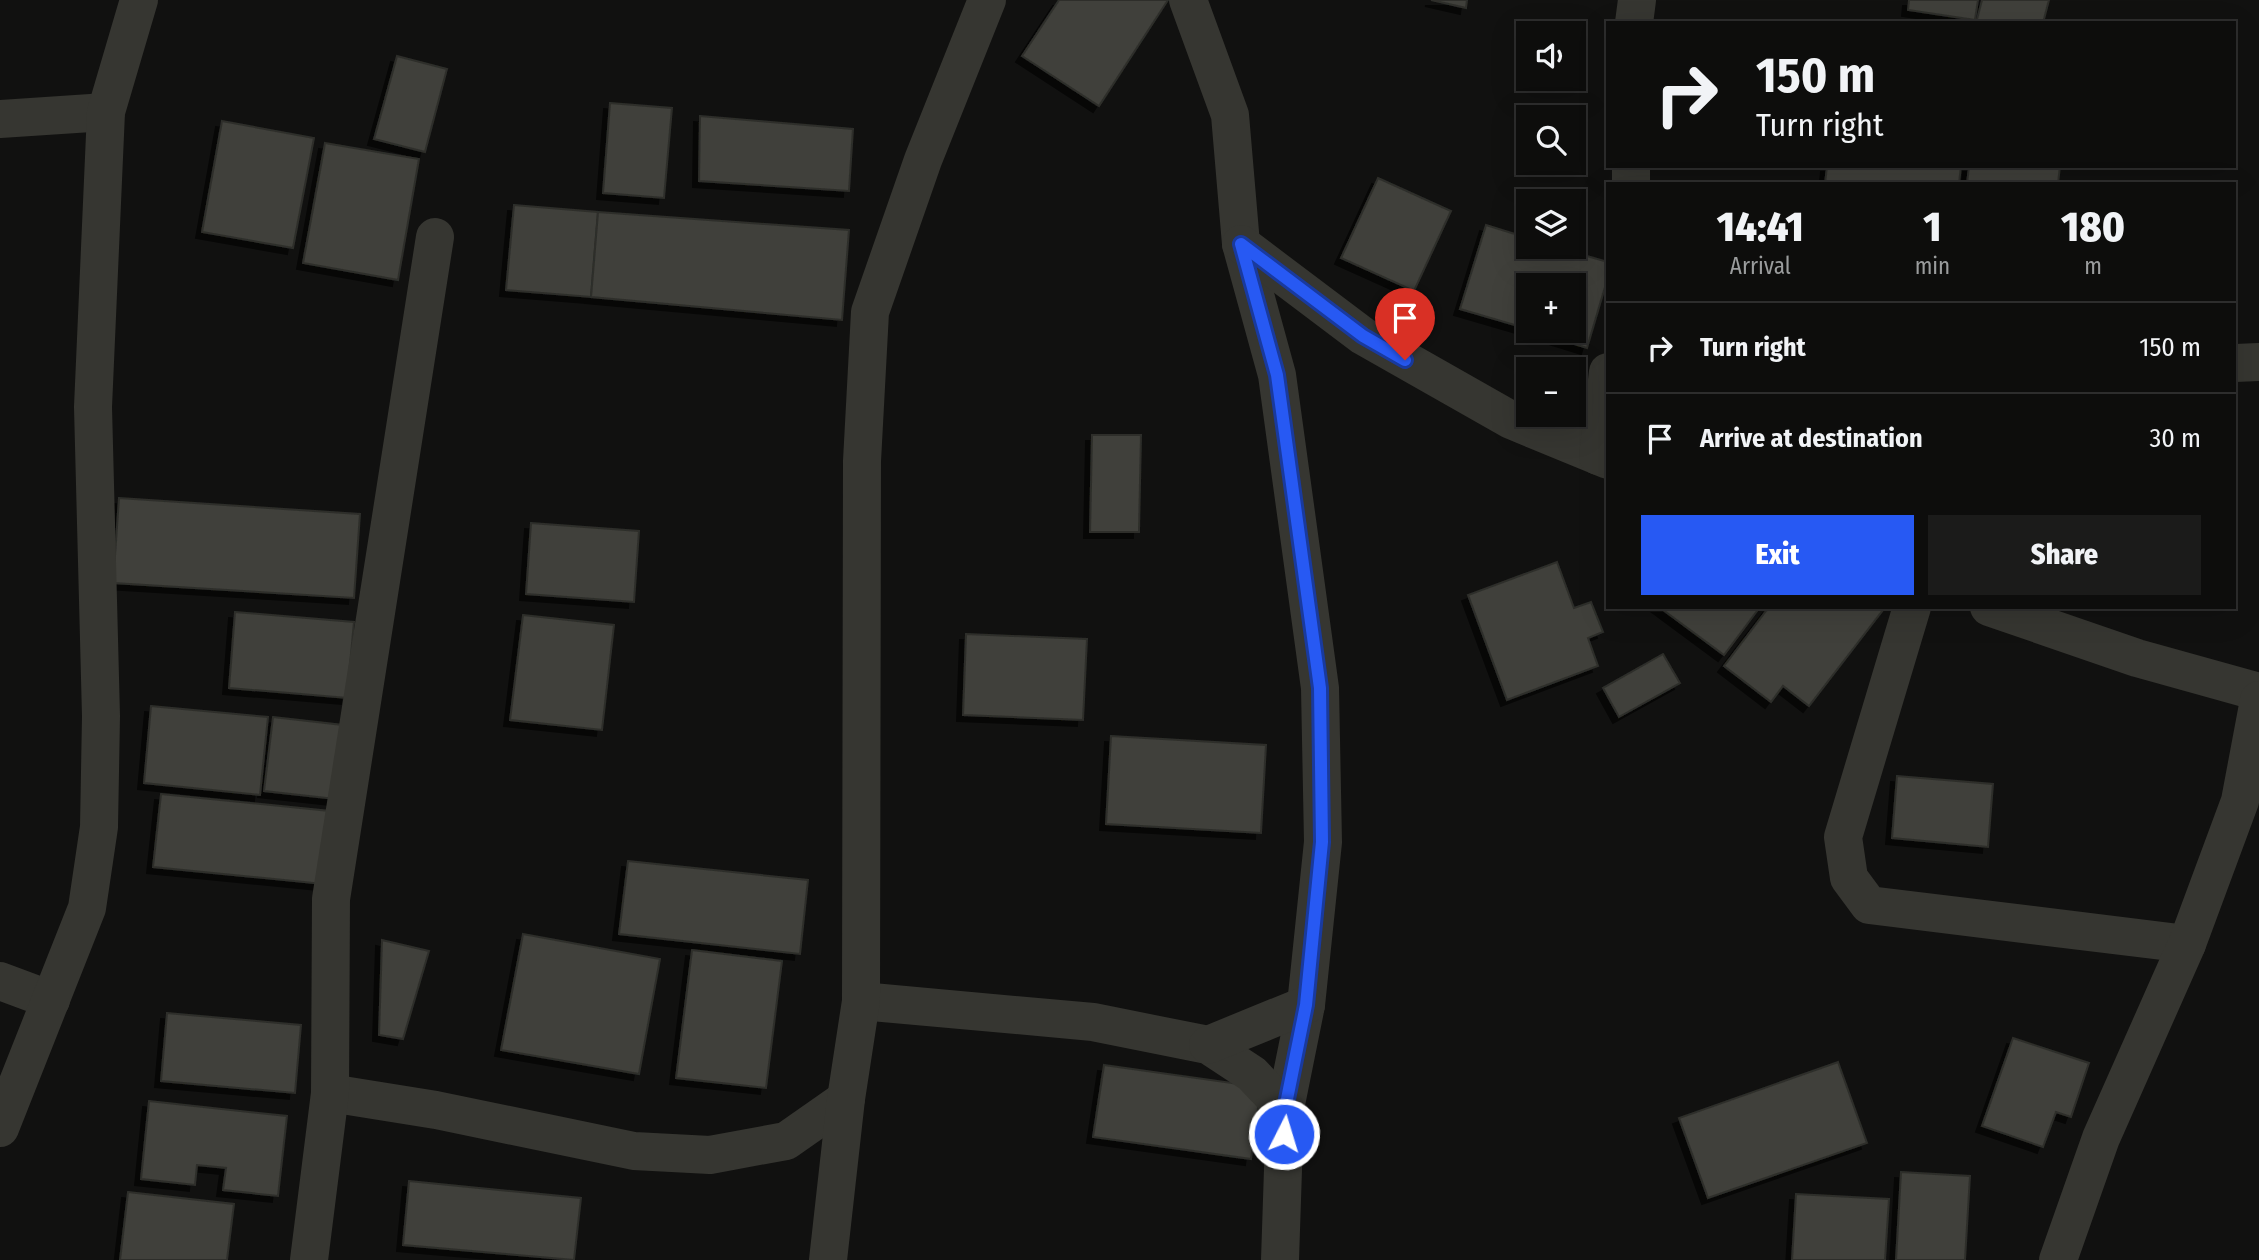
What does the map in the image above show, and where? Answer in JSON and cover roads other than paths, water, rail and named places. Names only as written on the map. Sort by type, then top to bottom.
[{"type":"street","points":[[0,1128],[87,908],[99,827],[102,716],[93,407],[106,111],[139,0]]},
{"type":"street","points":[[828,1260],[846,1099],[861,1001],[862,502],[870,312],[922,160],[987,0]]},
{"type":"street","points":[[1188,0],[1230,115],[1241,244],[1277,375],[1320,688],[1322,842],[1306,1005],[1285,1109],[1280,1260]]},
{"type":"street","points":[[1634,21],[1637,0]]},
{"type":"street","points":[[0,119],[106,111]]},
{"type":"street","points":[[309,1260],[330,1093],[331,899],[435,237]]},
{"type":"street","points":[[1241,244],[1363,336],[1511,420],[1603,458],[1606,406]]},
{"type":"street","points":[[2236,363],[2259,362]]},
{"type":"street","points":[[1911,609],[1843,837],[1849,878],[1869,905],[2187,944]]},
{"type":"street","points":[[1995,609],[2137,659],[2259,692]]},
{"type":"street","points":[[2058,1260],[2101,1138],[2187,944],[2240,801],[2259,700]]},
{"type":"street","points":[[0,981],[51,1000]]},
{"type":"street","points":[[861,1001],[1093,1022],[1208,1045],[1252,1074],[1285,1109]]},
{"type":"street","points":[[1208,1045],[1306,1005]]},
{"type":"street","points":[[330,1093],[436,1110],[634,1151],[710,1155],[786,1140],[846,1099]]}]
